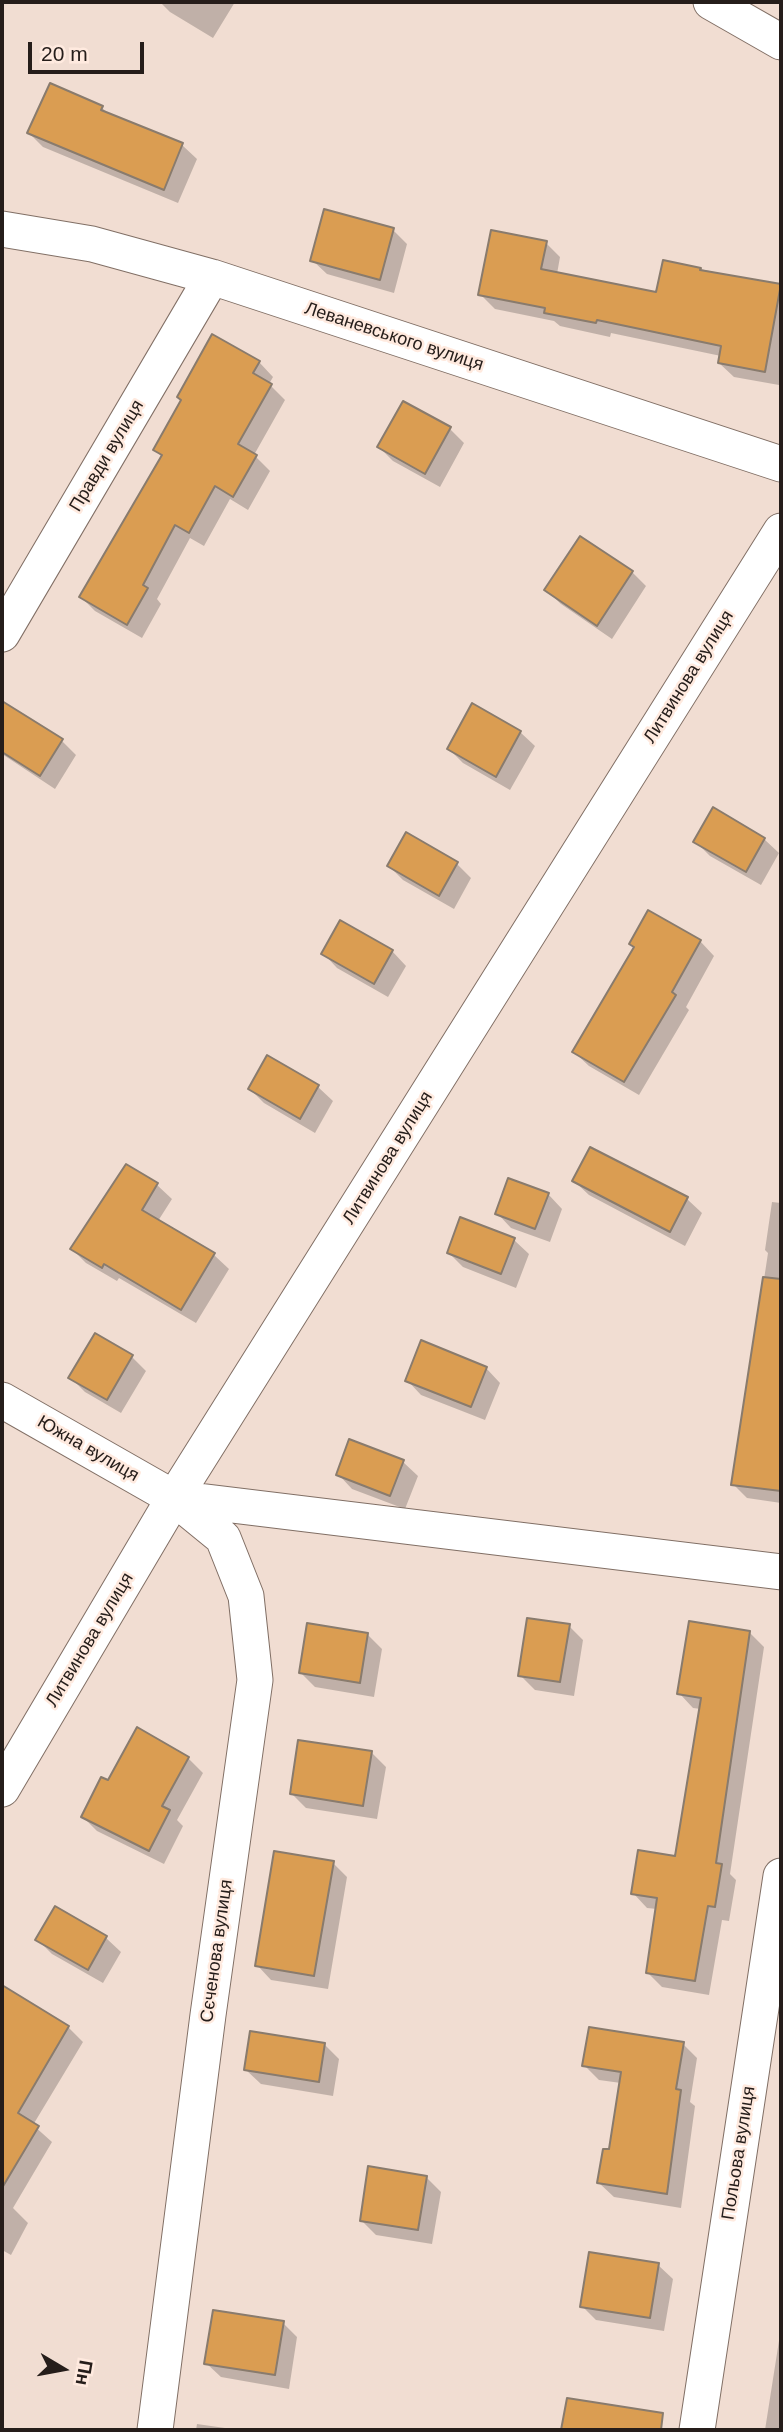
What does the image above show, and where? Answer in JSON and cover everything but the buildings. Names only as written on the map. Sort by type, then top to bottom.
[{"type":"street","points":[[711,2],[781,42]]},
{"type":"street","name":"Леваневського вулиця","points":[[2,229],[92,244],[212,278],[781,464]]},
{"type":"street","name":"Правди вулиця","points":[[2,634],[212,278]]},
{"type":"street","name":"Литвинова вулиця","points":[[2,1789],[174,1499],[781,531]]},
{"type":"street","name":"Южна вулиця","points":[[2,1400],[174,1499]]},
{"type":"street","points":[[174,1499],[781,1572]]},
{"type":"street","name":"Сєченова вулиця","points":[[155,2430],[206,2029],[255,1680],[246,1596],[223,1538],[174,1499]]},
{"type":"street","name":"Польова вулиця","points":[[697,2430],[781,1876]]}]
